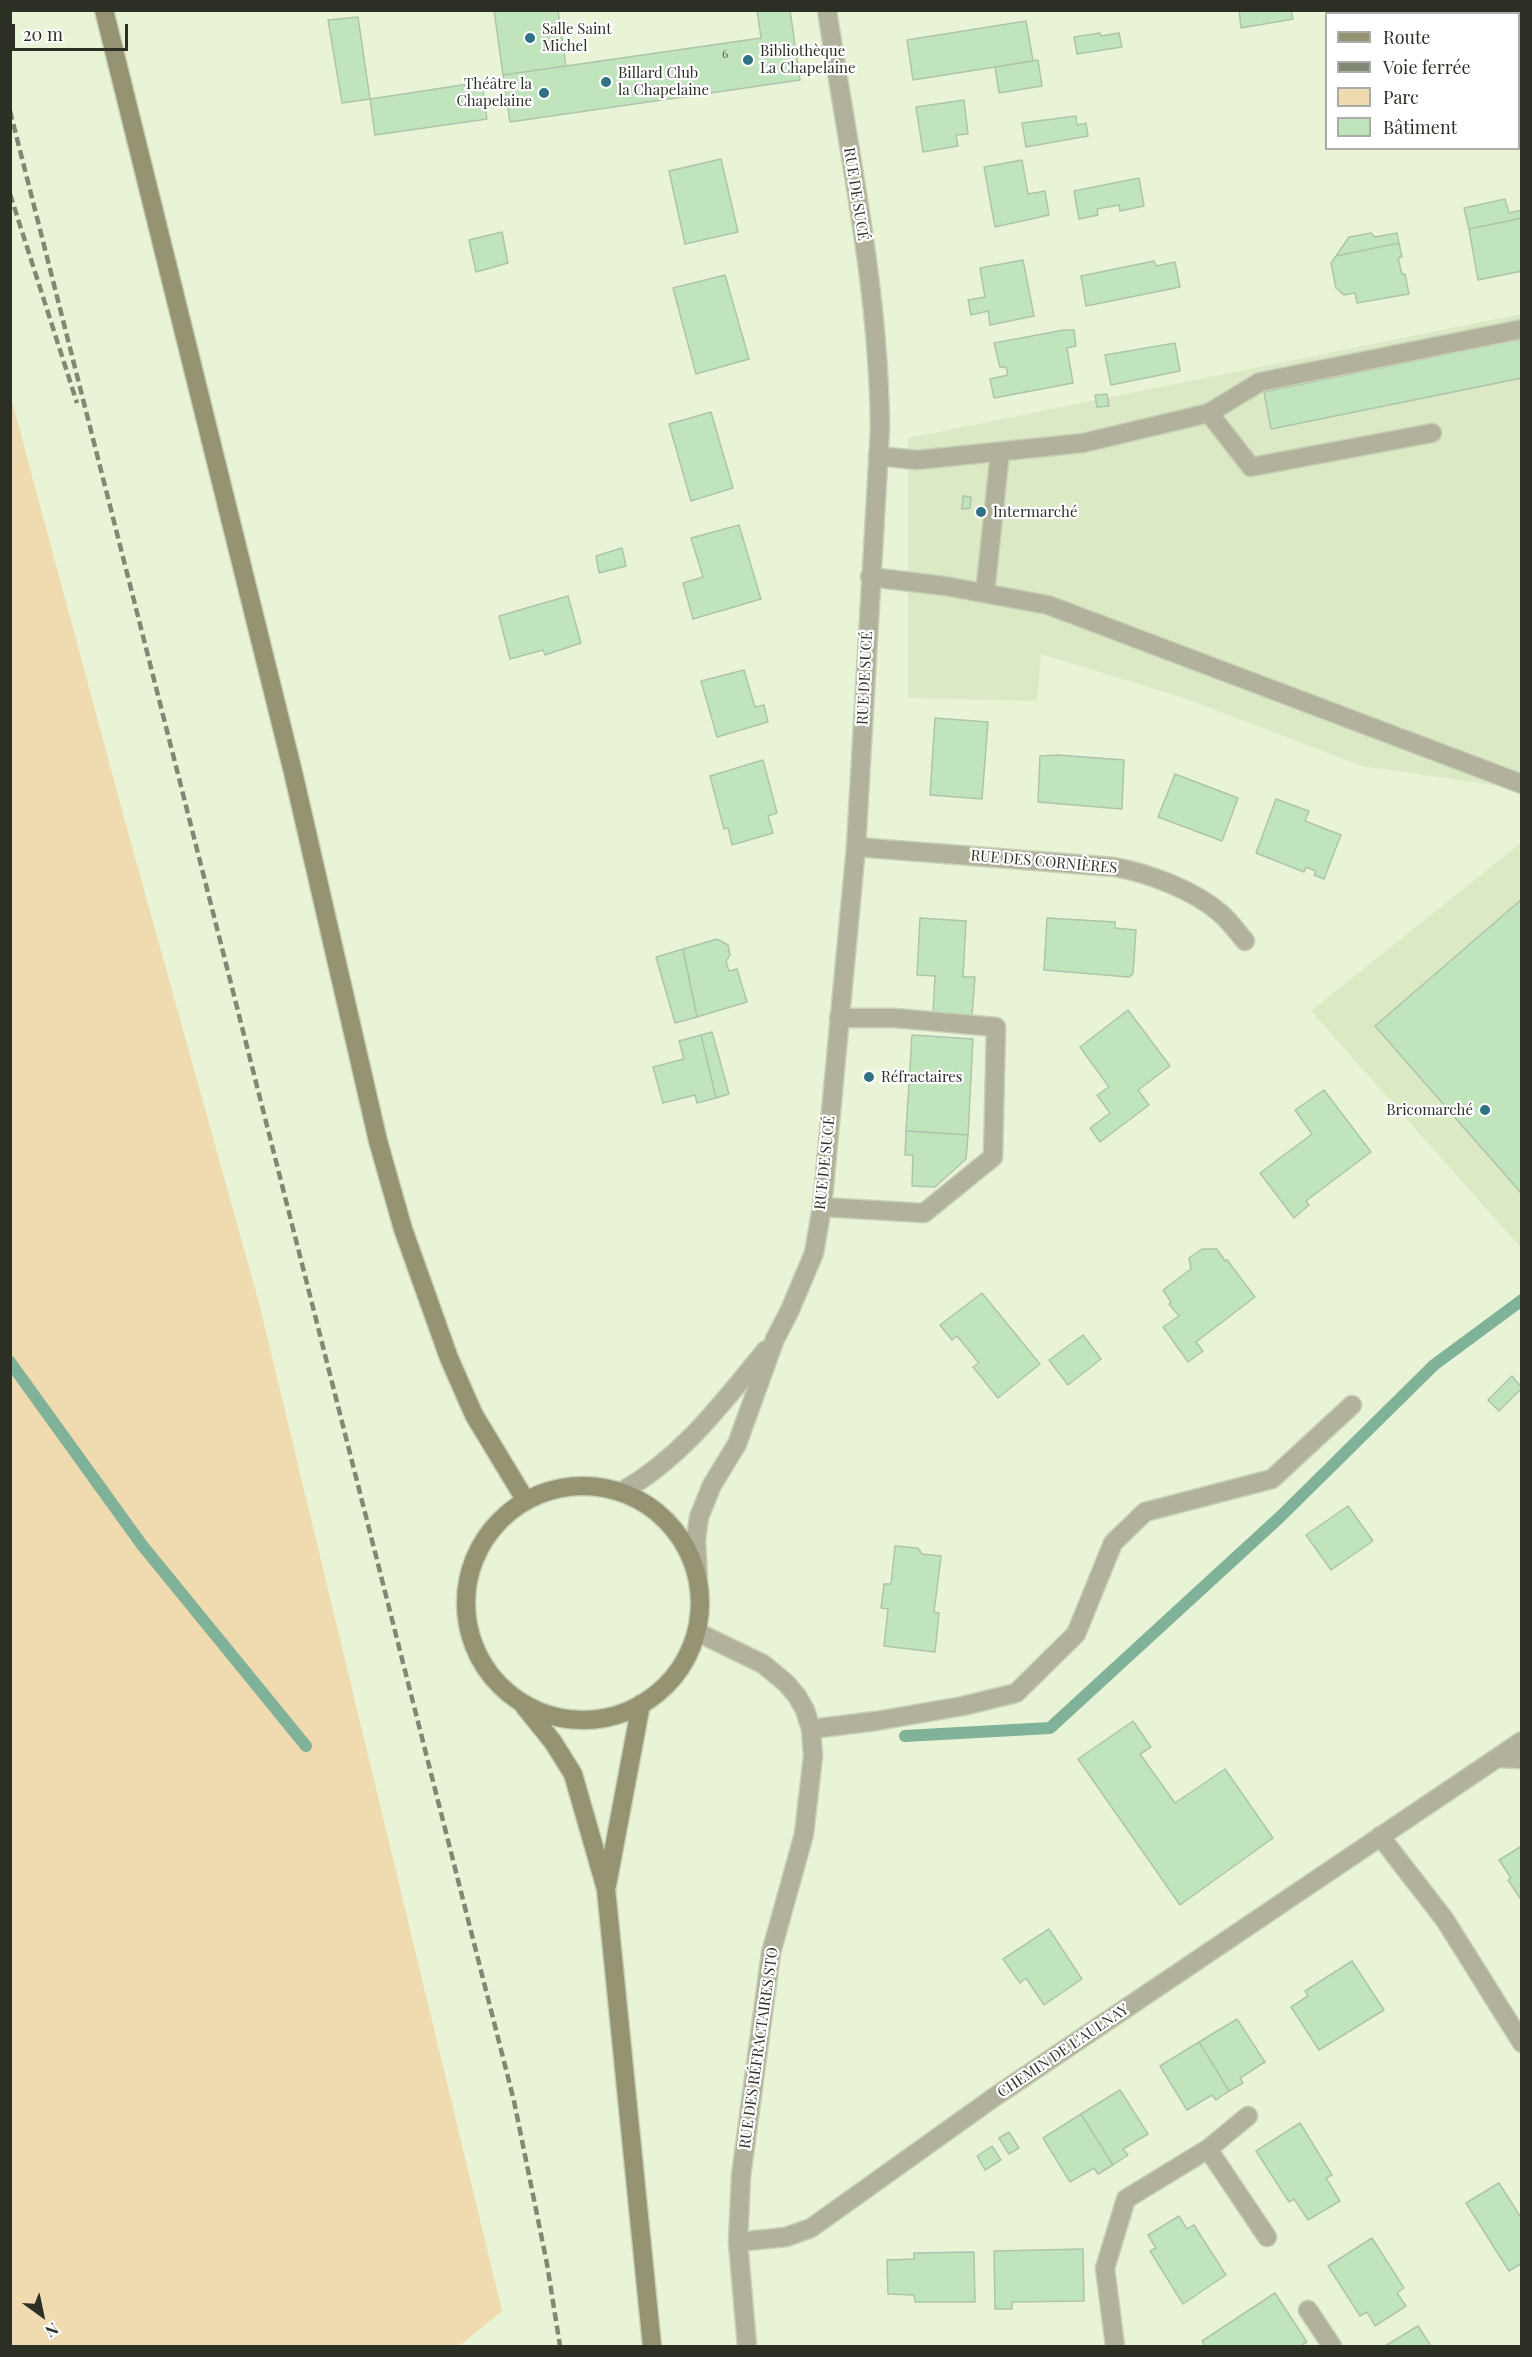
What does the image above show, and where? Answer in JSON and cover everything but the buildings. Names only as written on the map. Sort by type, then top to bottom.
[{"type":"main road","points":[[104,10],[293,772],[390,1185],[420,1282],[449,1358],[474,1415],[526,1501]]},
{"type":"main road","points":[[572,1486],[597,1487],[621,1492],[644,1502],[663,1517],[679,1536],[691,1557],[698,1581],[700,1607],[697,1632],[676,1674],[660,1691],[641,1704],[608,1717],[572,1720],[537,1711],[521,1703],[504,1690],[489,1673],[477,1654],[469,1634],[466,1600],[471,1568],[492,1529],[508,1513],[526,1501],[548,1491],[572,1486]]},
{"type":"main road","points":[[521,1703],[552,1742],[573,1774],[606,1889],[652,2346]]},
{"type":"main road","points":[[606,1889],[641,1704]]},
{"type":"street","name":"RUE DE SUCÉ","points":[[698,1581],[696,1539],[699,1517],[712,1485],[737,1444],[775,1339],[814,1253],[822,1208],[856,847],[880,386],[874,323],[827,10]]},
{"type":"street","points":[[878,456],[917,460],[1083,443],[1209,413],[1260,382],[1521,328]]},
{"type":"street","points":[[1209,413],[1251,467],[1432,433]]},
{"type":"street","points":[[985,593],[1000,452]]},
{"type":"street","points":[[870,577],[945,586],[1048,605],[1521,784]]},
{"type":"street","name":"RUE DES CORNIÈRES","points":[[856,847],[1114,867],[1136,871],[1199,898],[1222,914],[1245,941]]},
{"type":"street","points":[[822,1208],[924,1213],[993,1157],[996,1027],[895,1017],[839,1018]]},
{"type":"street","name":"RUE DE SUCÉ","points":[[621,1492],[662,1465],[705,1424],[775,1339]]},
{"type":"street","points":[[811,1729],[963,1706],[1016,1693],[1076,1634],[1113,1543],[1145,1512],[1272,1479],[1352,1405]]},
{"type":"street","name":"RUE DES RÉFRACTAIRES STO","points":[[697,1632],[763,1664],[797,1696],[805,1710],[811,1729],[813,1756],[804,1834],[771,1953],[741,2176],[738,2242],[747,2346]]},
{"type":"street","name":"CHEMIN DE L'AULNAY","points":[[738,2242],[786,2237],[811,2228],[993,2098],[1521,1741]]},
{"type":"street","points":[[1497,1758],[1521,1759]]},
{"type":"street","points":[[1380,1836],[1445,1920],[1521,2043]]},
{"type":"street","points":[[1115,2346],[1105,2268],[1126,2199],[1209,2149],[1248,2115]]},
{"type":"street","points":[[1209,2149],[1267,2237]]},
{"type":"street","points":[[1308,2310],[1332,2346]]},
{"type":"shaded area","points":[[1521,314],[1521,789],[1362,766],[1187,699],[1041,654],[1037,701],[908,698],[908,438]]},
{"type":"shaded area","points":[[1521,843],[1521,1248],[1311,1011]]},
{"type":"green space","points":[[10,394],[126,825],[259,1303],[502,2311],[459,2346],[11,2346]]},
{"type":"waterway","points":[[905,1736],[1050,1728],[1280,1517],[1434,1365],[1522,1300]]},
{"type":"waterway","points":[[10,1362],[142,1545],[306,1746]]},
{"type":"railway","points":[[10,111],[514,2101],[547,2264],[560,2346]]},
{"type":"railway","points":[[10,194],[77,403]]},
{"type":"place","name":"Salle Saint Michel","points":[[530,38]]},
{"type":"place","name":"Bibliothèque La Chapelaine","points":[[748,60]]},
{"type":"place","name":"Billard Club la Chapelaine","points":[[606,82]]},
{"type":"place","name":"Théâtre la Chapelaine","points":[[544,93]]},
{"type":"place","name":"Intermarché","points":[[981,512]]},
{"type":"place","name":"Réfractaires","points":[[869,1077]]},
{"type":"place","name":"Bricomarché","points":[[1485,1110]]}]
